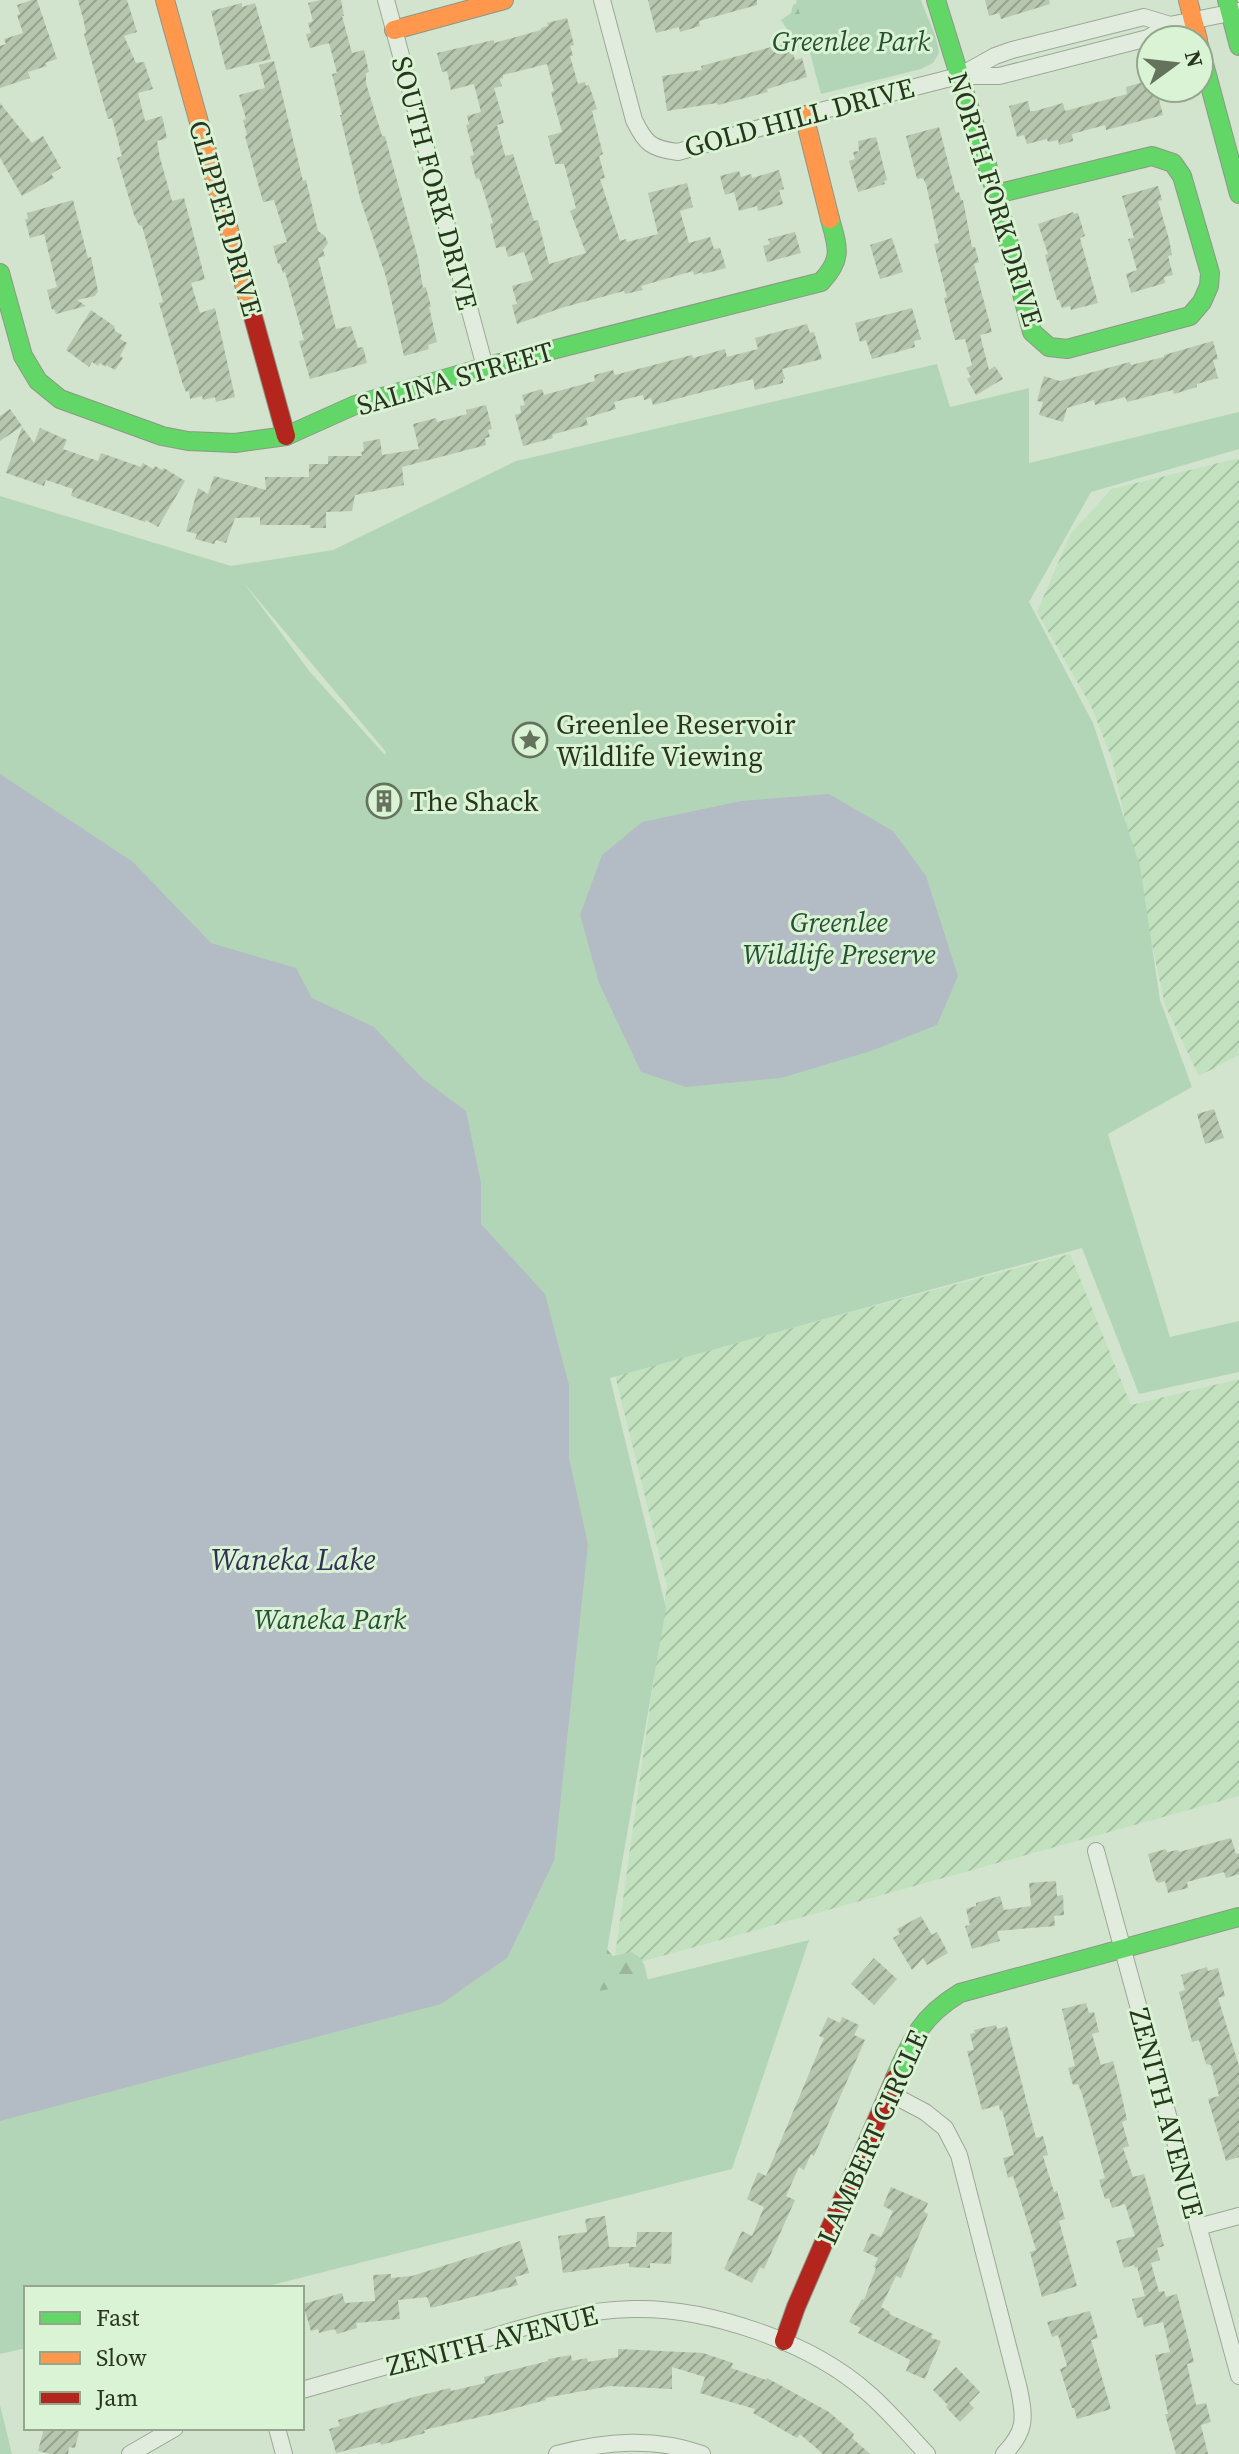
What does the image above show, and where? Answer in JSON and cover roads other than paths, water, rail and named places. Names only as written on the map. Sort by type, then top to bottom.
[{"type":"street","name":"CLIPPER DRIVE","points":[[165,0],[286,436]]},
{"type":"street","name":"SOUTH FORK DRIVE","points":[[386,0],[485,367]]},
{"type":"street","points":[[394,30],[504,0]]},
{"type":"street","name":"GOLD HILL DRIVE","points":[[602,0],[634,120],[643,138],[658,149],[678,152],[804,115],[958,76],[999,76],[1148,38],[1170,25],[1232,8]]},
{"type":"street","name":"NORTH FORK DRIVE","points":[[936,0],[996,194],[1032,332],[1049,347],[1067,349],[1190,316],[1205,302],[1211,283],[1210,273],[1182,176],[1173,163],[1152,156],[996,194]]},
{"type":"street","points":[[1188,0],[1194,24]]},
{"type":"street","points":[[1232,8],[1239,46]]},
{"type":"street","points":[[1215,104],[1239,194]]},
{"type":"street","name":"SALINA STREET","points":[[0,273],[23,356],[38,381],[60,399],[162,436],[188,441],[235,443],[286,436],[355,405],[485,367],[821,282],[834,268],[838,249],[804,115]]},
{"type":"street","name":"ZENITH AVENUE","points":[[1096,1851],[1239,2376]]},
{"type":"street","name":"LAMBERT CIRCLE","points":[[784,2341],[910,2042],[936,2008],[960,1993],[1239,1917]]},
{"type":"street","points":[[889,2093],[925,2112],[945,2128],[959,2155],[1024,2415],[1018,2439],[1004,2454]]},
{"type":"street","points":[[1198,2227],[1239,2216]]},
{"type":"street","name":"ZENITH AVENUE","points":[[304,2389],[572,2315],[632,2309],[693,2313],[752,2329],[820,2359],[867,2391],[927,2454]]},
{"type":"street","points":[[130,2454],[172,2430]]},
{"type":"street","points":[[278,2430],[284,2454]]},
{"type":"street","points":[[557,2454],[592,2444],[637,2441],[683,2447],[702,2454]]},
{"type":"water","name":"Waneka Lake","points":[[0,774],[133,862],[211,943],[296,968],[312,998],[374,1027],[423,1079],[466,1111],[481,1183],[481,1224],[545,1294],[569,1385],[569,1458],[588,1544],[554,1861],[507,1958],[441,2004],[0,2121]]},
{"type":"water","points":[[829,794],[893,831],[926,876],[958,976],[937,1025],[871,1051],[781,1078],[686,1087],[641,1072],[599,983],[580,915],[602,855],[642,822],[741,801]]},
{"type":"place","name":"Greenlee Reservoir Wildlife Viewing","points":[[530,740]]},
{"type":"place","name":"The Shack","points":[[384,801]]},
{"type":"park label","name":"Greenlee Park","points":[[851,41]]},
{"type":"park label","name":"Greenlee Wildlife Preserve","points":[[839,938]]},
{"type":"park label","name":"Waneka Park","points":[[330,1619]]}]
